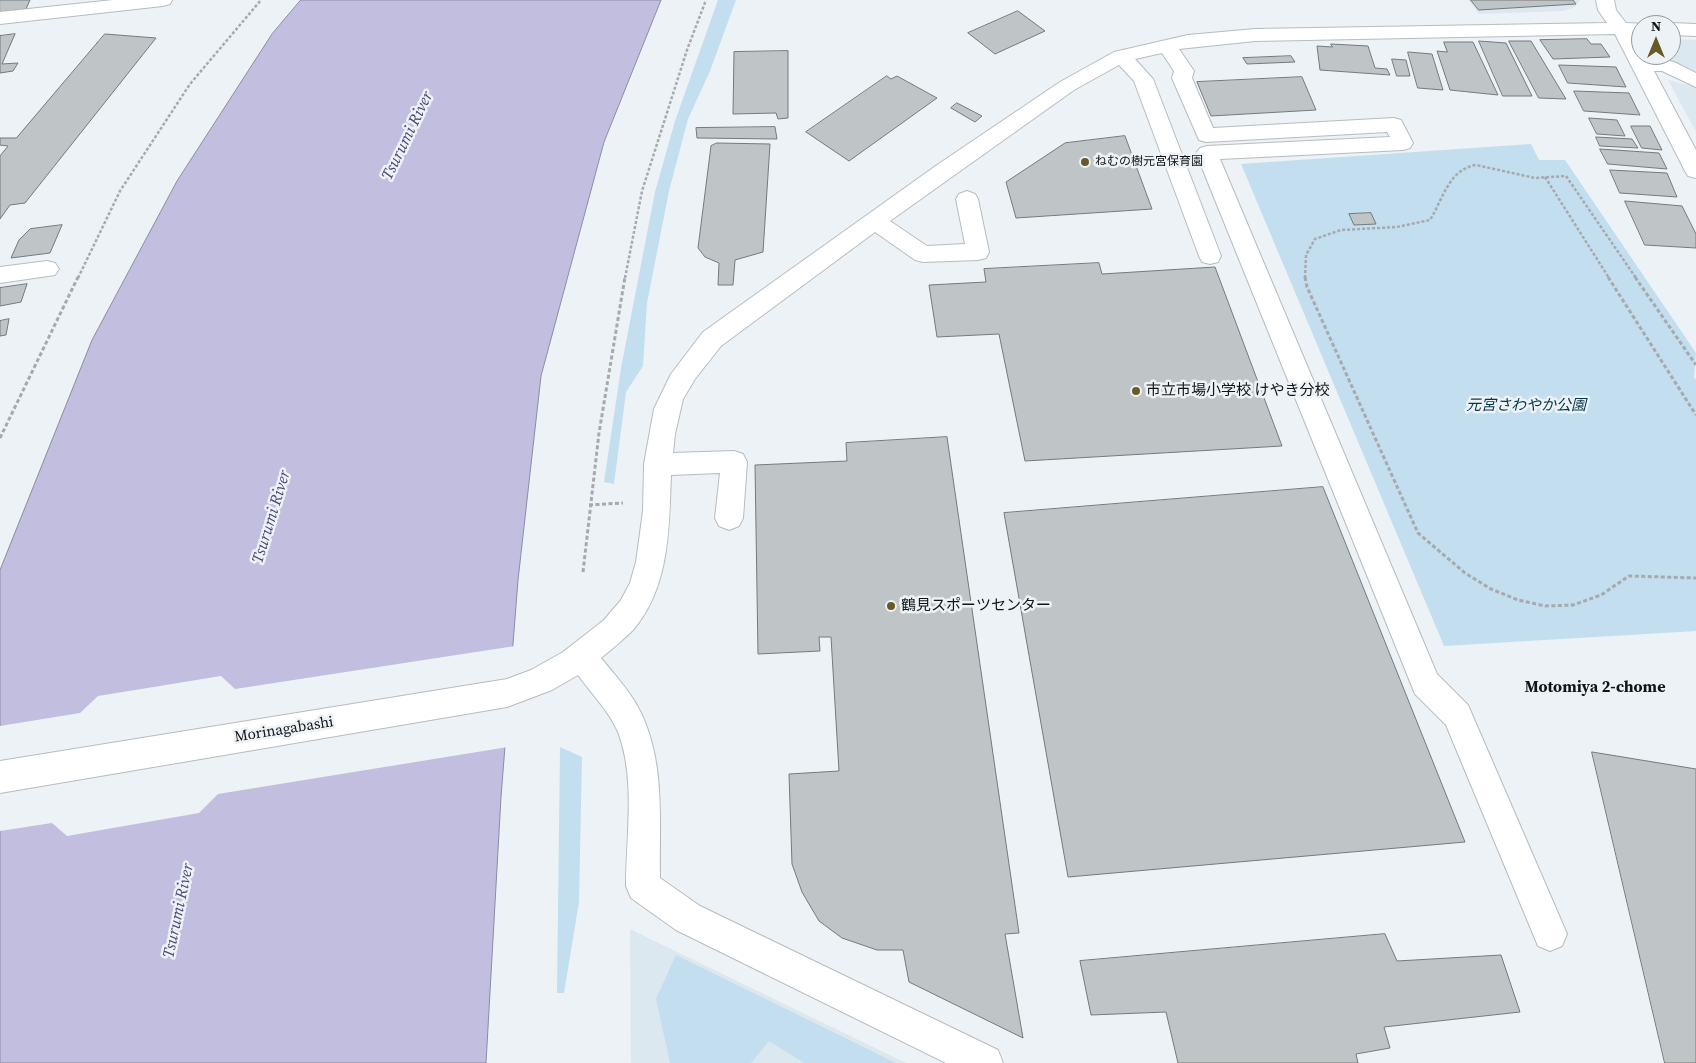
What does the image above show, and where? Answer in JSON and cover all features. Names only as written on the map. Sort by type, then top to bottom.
[{"type":"street","points":[[0,18],[164,0]]},
{"type":"street","points":[[1604,0],[1607,10],[1631,44]]},
{"type":"street","name":"Morinagabashi","points":[[0,777],[507,693],[529,687],[572,663],[618,626],[632,609],[642,586],[652,558],[657,464],[667,408],[684,373],[712,339],[874,220],[1067,86],[1121,56],[1167,45],[1219,37],[1255,35],[1631,28]]},
{"type":"street","points":[[1681,29],[1696,30]]},
{"type":"street","points":[[1167,45],[1184,71],[1182,78],[1206,135],[1394,125],[1403,143],[1207,153],[1426,684],[1457,715],[1550,934]]},
{"type":"street","points":[[1121,56],[1143,79],[1210,256]]},
{"type":"street","points":[[1642,65],[1689,145],[1696,171]]},
{"type":"street","points":[[1658,65],[1667,66],[1696,81]]},
{"type":"street","points":[[874,220],[923,254],[978,252],[966,199]]},
{"type":"street","points":[[0,275],[48,269]]},
{"type":"street","points":[[657,464],[734,462],[729,518]]},
{"type":"street","points":[[572,663],[612,696],[632,729],[640,757],[643,886],[664,903],[688,918],[984,1063]]},
{"type":"path","points":[[0,438],[120,191],[190,84],[261,0]]},
{"type":"path","points":[[583,572],[589,505],[620,302],[642,191],[686,50],[706,0]]},
{"type":"path","points":[[1696,365],[1566,176],[1531,178],[1490,166],[1475,166],[1460,170],[1452,179],[1446,195],[1430,220],[1394,228],[1327,233],[1314,239],[1305,254],[1304,269],[1307,287],[1418,533],[1437,552],[1464,573],[1494,592],[1526,604],[1571,607],[1614,589],[1629,576],[1696,578]]},
{"type":"path","points":[[1544,177],[1696,415]]},
{"type":"path","points":[[589,505],[623,503]]},
{"type":"shaded area","points":[[1468,0],[1580,0],[1575,7],[1563,11],[1479,14]]},
{"type":"shaded area","points":[[1681,39],[1696,40],[1696,75],[1676,65],[1681,65]]},
{"type":"shaded area","points":[[1668,80],[1696,87],[1696,132]]},
{"type":"shaded area","points":[[630,929],[906,1063],[631,1063]]},
{"type":"green space","points":[[718,0],[736,0],[710,71],[688,119],[669,191],[647,303],[643,366],[626,392],[614,484],[604,482],[621,368],[655,192],[675,121]]},
{"type":"green space","name":"元宮さわやか公園","points":[[1531,144],[1539,160],[1565,160],[1696,353],[1694,377],[1696,380],[1696,631],[1444,646],[1241,164]]},
{"type":"green space","points":[[560,747],[582,757],[579,902],[564,993],[557,993]]},
{"type":"green space","points":[[676,955],[896,1063],[804,1063],[769,1041],[751,1063],[670,1063],[656,999]]},
{"type":"water","name":"Tsurumi River","points":[[301,0],[661,0],[604,142],[541,376],[518,580],[501,797],[486,1063],[0,1063],[0,570],[92,340],[177,181],[272,34]]},
{"type":"pier","points":[[515,646],[508,747],[218,794],[199,813],[67,836],[52,823],[0,831],[0,726],[80,713],[98,696],[221,676],[235,689]]},
{"type":"building","points":[[0,0],[30,0],[26,9],[0,12]]},
{"type":"building","points":[[1471,0],[1573,0],[1576,4],[1479,10]]},
{"type":"building","points":[[1018,11],[1045,31],[995,54],[968,33]]},
{"type":"building","points":[[15,34],[2,64],[18,63],[13,71],[0,73],[0,36]]},
{"type":"building","points":[[105,34],[156,38],[25,203],[10,205],[0,219],[0,156],[8,146],[0,145],[0,138],[16,138]]},
{"type":"building","points":[[1587,39],[1591,44],[1601,44],[1610,57],[1553,59],[1540,40]]},
{"type":"building","points":[[1479,41],[1506,43],[1532,96],[1503,96]]},
{"type":"building","points":[[1509,41],[1531,41],[1566,99],[1539,98]]},
{"type":"building","points":[[1444,42],[1473,42],[1498,95],[1450,90],[1437,51],[1447,52]]},
{"type":"building","points":[[1331,44],[1368,46],[1375,68],[1387,69],[1390,75],[1320,70],[1317,46],[1332,47]]},
{"type":"building","points":[[788,51],[788,118],[778,119],[776,113],[733,114],[734,52]]},
{"type":"building","points":[[1408,52],[1432,54],[1443,90],[1418,88]]},
{"type":"building","points":[[1291,56],[1295,62],[1247,64],[1243,58]]},
{"type":"building","points":[[1392,59],[1406,60],[1410,76],[1397,76]]},
{"type":"building","points":[[1559,65],[1616,67],[1626,87],[1568,83]]},
{"type":"building","points":[[887,76],[891,79],[897,76],[937,98],[849,161],[806,132]]},
{"type":"building","points":[[1302,77],[1316,110],[1211,116],[1197,82]]},
{"type":"building","points":[[1574,91],[1629,93],[1640,115],[1584,111]]},
{"type":"building","points":[[957,103],[982,116],[975,122],[951,108]]},
{"type":"building","points":[[1589,118],[1617,120],[1625,136],[1597,134]]},
{"type":"building","points":[[1631,126],[1650,126],[1662,150],[1642,148]]},
{"type":"building","points":[[775,127],[777,139],[697,138],[696,128]]},
{"type":"building","name":"ねむの樹元宮保育園","points":[[1125,136],[1152,209],[1016,218],[1006,182],[1065,143]]},
{"type":"building","points":[[1596,137],[1632,139],[1638,148],[1600,146]]},
{"type":"building","points":[[717,143],[770,144],[763,252],[735,260],[733,285],[718,285],[719,263],[705,257],[698,248],[711,146]]},
{"type":"building","points":[[1600,149],[1659,153],[1667,169],[1608,164]]},
{"type":"building","points":[[1610,170],[1667,173],[1677,197],[1620,193]]},
{"type":"building","points":[[1625,201],[1682,206],[1696,234],[1696,248],[1645,245]]},
{"type":"building","points":[[1371,213],[1376,224],[1354,225],[1349,214]]},
{"type":"building","points":[[62,225],[50,253],[11,258],[19,240],[30,229]]},
{"type":"building","name":"市立市場小学校 けやき分校","points":[[1099,263],[1102,274],[1215,267],[1282,446],[1025,461],[999,334],[937,337],[929,285],[986,282],[984,269]]},
{"type":"building","points":[[27,284],[21,302],[0,306],[0,288]]},
{"type":"building","points":[[9,319],[6,335],[0,336],[0,321]]},
{"type":"building","points":[[947,437],[1019,933],[1005,934],[1023,1038],[909,982],[903,950],[877,950],[842,938],[819,921],[802,892],[792,864],[789,774],[839,771],[831,637],[819,637],[820,651],[758,654],[755,465],[847,461],[846,443]]},
{"type":"building","points":[[1323,487],[1465,842],[1068,877],[1004,513]]},
{"type":"building","points":[[1592,752],[1696,769],[1696,1063],[1665,1063]]},
{"type":"building","points":[[1385,934],[1397,961],[1501,955],[1520,1012],[1384,1027],[1390,1048],[1356,1054],[1358,1063],[1178,1063],[1166,1012],[1091,1015],[1080,961]]},
{"type":"place","name":"ねむの樹元宮保育園","points":[[1085,162]]},
{"type":"place","name":"市立市場小学校 けやき分校","points":[[1136,391]]},
{"type":"place","name":"鶴見スポーツセンター","points":[[891,606]]},
{"type":"district","name":"Motomiya 2-chome","points":[[1595,688]]}]
